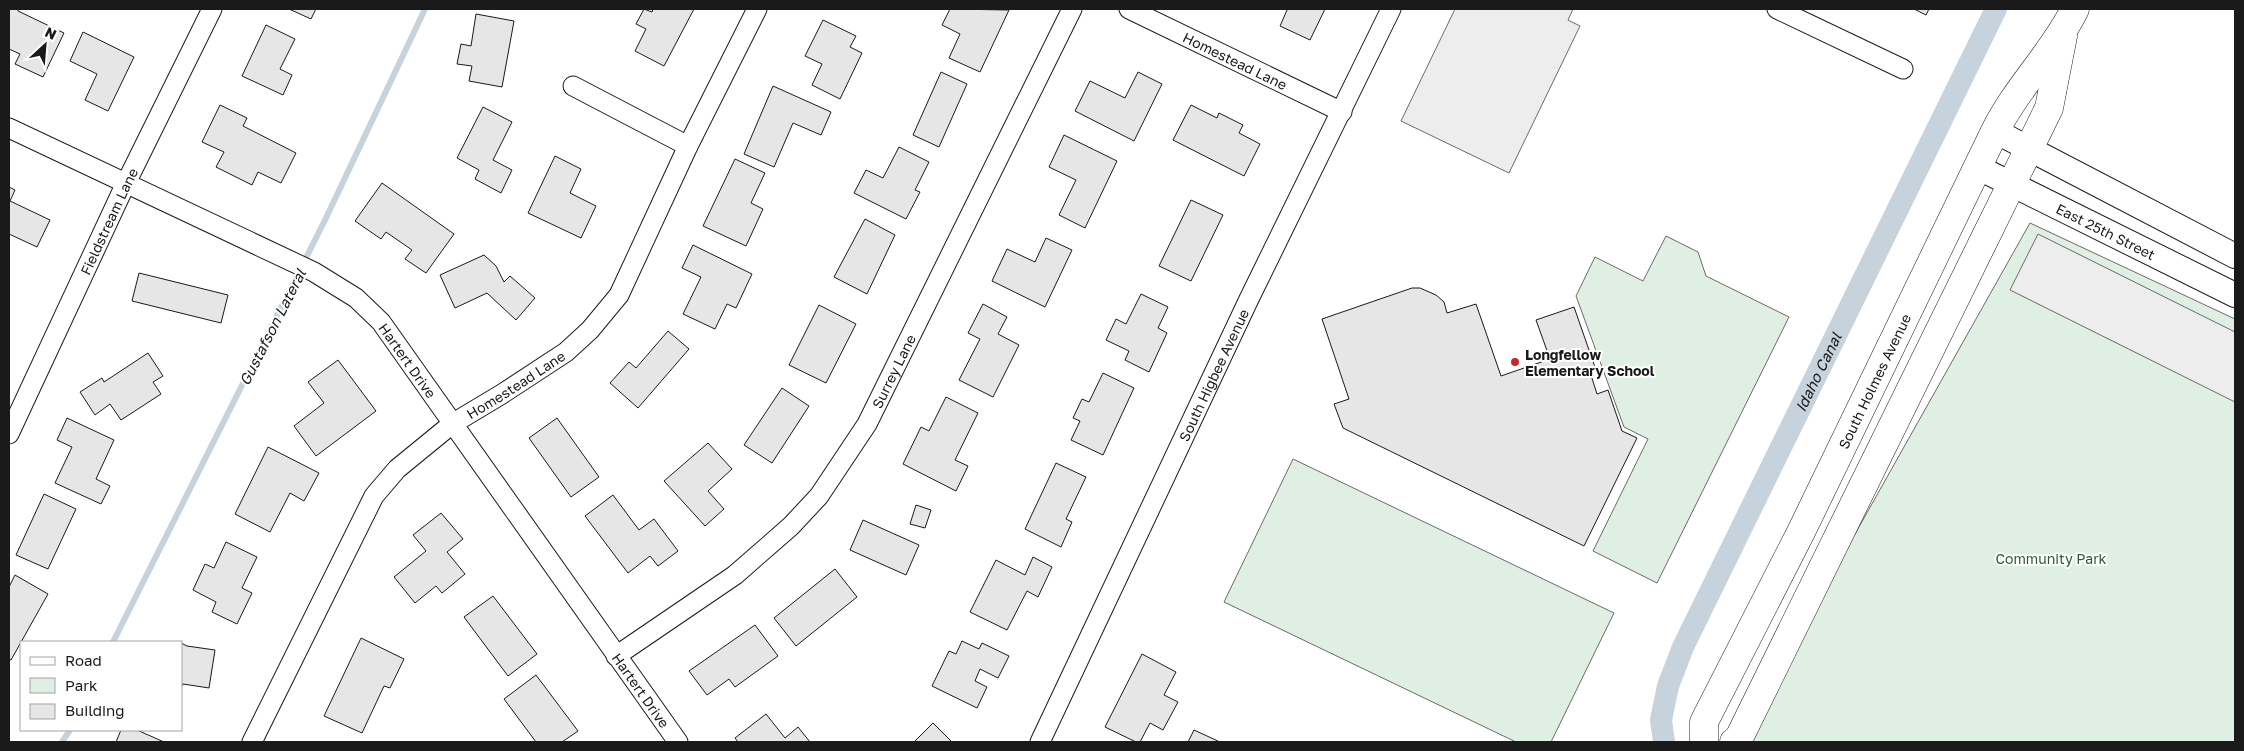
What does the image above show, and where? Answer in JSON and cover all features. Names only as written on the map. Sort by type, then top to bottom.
[{"type":"main road","name":"South Holmes Avenue","points":[[1704,742],[1704,722],[1801,532],[2008,105],[2070,19]]},
{"type":"main road","name":"South Holmes Avenue","points":[[1734,742],[1739,738],[1807,602],[2049,108],[2070,19]]},
{"type":"street","name":"Fieldstream Lane","points":[[9,434],[126,183],[212,9]]},
{"type":"street","name":"Homestead Lane","points":[[257,741],[374,496],[397,469],[452,424],[566,352],[590,330],[618,296],[688,146],[758,9]]},
{"type":"street","name":"Surrey Lane","points":[[616,656],[735,575],[790,526],[819,496],[867,424],[1072,9]]},
{"type":"street","name":"Homestead Lane","points":[[1129,9],[1342,112]]},
{"type":"street","name":"South Higbee Avenue","points":[[1040,742],[1249,299],[1391,9]]},
{"type":"street","points":[[1777,9],[1903,69]]},
{"type":"street","points":[[573,86],[688,146]]},
{"type":"street","name":"Hartert Drive","points":[[9,128],[293,261],[356,298],[381,322],[678,742]]},
{"type":"street","points":[[1995,131],[2235,256]]},
{"type":"street","name":"East 25th Street","points":[[1977,167],[2235,295]]},
{"type":"green space","name":"Community Park","points":[[2030,223],[2235,319],[2235,742],[1738,742]]},
{"type":"green space","points":[[1666,236],[1698,252],[1706,276],[1789,317],[1657,583],[1593,551],[1648,439],[1624,427],[1576,296],[1595,257],[1643,281]]},
{"type":"green space","points":[[1293,459],[1614,613],[1551,742],[1516,742],[1224,602]]},
{"type":"shaded area","points":[[1455,9],[1573,9],[1568,20],[1580,26],[1509,173],[1401,121]]},
{"type":"shaded area","points":[[2038,234],[2235,332],[2235,402],[2010,290]]},
{"type":"building","points":[[9,9],[18,9],[18,11],[64,33],[43,77],[15,64],[20,54],[9,49]]},
{"type":"building","points":[[289,9],[316,9],[311,19]]},
{"type":"building","points":[[644,9],[652,12],[653,9],[694,9],[664,66],[635,51],[646,29],[636,24]]},
{"type":"building","points":[[950,9],[1009,10],[980,72],[949,58],[960,34],[942,25]]},
{"type":"building","points":[[1284,9],[1325,9],[1310,40],[1280,26],[1287,10]]},
{"type":"building","points":[[1914,9],[1929,9],[1926,15]]},
{"type":"building","points":[[476,14],[514,21],[502,87],[469,81],[472,66],[457,64],[461,44],[471,46]]},
{"type":"building","points":[[823,20],[856,36],[850,47],[862,53],[840,99],[812,85],[822,64],[805,56]]},
{"type":"building","points":[[266,25],[295,39],[280,69],[292,75],[283,95],[242,76]]},
{"type":"building","points":[[83,32],[134,57],[108,111],[85,100],[97,74],[70,61]]},
{"type":"building","points":[[941,72],[967,84],[939,147],[913,135]]},
{"type":"building","points":[[1138,72],[1162,84],[1134,141],[1075,111],[1090,81],[1125,98]]},
{"type":"building","points":[[773,86],[831,112],[821,135],[793,123],[774,167],[744,154]]},
{"type":"building","points":[[220,105],[247,118],[243,126],[296,153],[281,183],[258,172],[252,185],[216,167],[224,152],[202,142]]},
{"type":"building","points":[[1191,105],[1217,118],[1219,113],[1243,125],[1239,133],[1260,144],[1244,176],[1173,140]]},
{"type":"building","points":[[483,107],[512,122],[493,160],[512,170],[501,193],[475,179],[479,170],[457,158]]},
{"type":"building","points":[[1064,135],[1117,161],[1085,228],[1059,215],[1076,180],[1049,167]]},
{"type":"building","points":[[899,147],[929,162],[915,190],[920,192],[906,219],[854,193],[866,170],[883,178]]},
{"type":"building","points":[[555,156],[581,169],[570,193],[596,206],[581,238],[528,213]]},
{"type":"building","points":[[735,159],[765,173],[751,203],[763,209],[746,246],[703,226]]},
{"type":"building","points":[[382,183],[454,234],[426,273],[405,259],[412,250],[386,232],[381,239],[355,221]]},
{"type":"building","points":[[9,187],[15,190],[10,201],[50,220],[37,247],[9,234]]},
{"type":"building","points":[[1191,200],[1223,215],[1191,281],[1159,266]]},
{"type":"building","points":[[865,219],[895,235],[867,294],[834,277]]},
{"type":"building","points":[[1046,238],[1072,250],[1045,307],[992,281],[1007,249],[1035,262]]},
{"type":"building","points":[[693,245],[752,274],[736,308],[727,304],[715,329],[683,314],[701,277],[682,268]]},
{"type":"building","points":[[484,255],[496,266],[504,282],[510,276],[535,298],[516,320],[487,293],[455,308],[440,275]]},
{"type":"building","points":[[139,273],[228,295],[221,323],[132,301]]},
{"type":"building","points":[[1412,288],[1420,288],[1436,295],[1444,302],[1447,313],[1476,304],[1501,376],[1550,359],[1536,320],[1574,307],[1596,370],[1590,372],[1597,394],[1608,390],[1622,431],[1637,438],[1584,546],[1343,428],[1334,404],[1349,399],[1322,319]]},
{"type":"building","points":[[1141,294],[1168,307],[1158,328],[1167,333],[1149,372],[1125,360],[1129,351],[1106,340],[1116,319],[1126,324]]},
{"type":"building","points":[[983,304],[1007,317],[998,334],[1019,345],[993,397],[959,380],[980,339],[968,333]]},
{"type":"building","points":[[819,305],[856,324],[826,383],[789,365]]},
{"type":"building","points":[[668,331],[689,349],[638,408],[610,383],[629,362],[636,368]]},
{"type":"building","points":[[148,353],[163,376],[153,382],[161,394],[121,420],[110,404],[95,415],[80,392],[102,378],[104,382]]},
{"type":"building","points":[[338,360],[376,411],[316,456],[294,426],[324,403],[308,382]]},
{"type":"building","points":[[1103,373],[1134,388],[1103,455],[1071,440],[1080,421],[1073,418],[1082,399],[1089,402]]},
{"type":"building","points":[[782,388],[809,406],[772,463],[744,445]]},
{"type":"building","points":[[946,397],[978,413],[955,460],[968,466],[956,491],[903,464],[921,427],[929,431]]},
{"type":"building","points":[[67,418],[114,440],[96,479],[110,486],[101,504],[55,483],[72,447],[57,440]]},
{"type":"building","points":[[557,418],[599,477],[571,497],[529,438]]},
{"type":"building","points":[[708,443],[732,469],[708,491],[724,509],[705,526],[664,481]]},
{"type":"building","points":[[268,447],[319,473],[304,501],[290,493],[270,532],[235,514]]},
{"type":"building","points":[[1056,463],[1086,477],[1066,519],[1072,522],[1061,547],[1025,529]]},
{"type":"building","points":[[44,494],[76,509],[48,569],[16,555]]},
{"type":"building","points":[[613,495],[639,530],[654,519],[678,551],[658,566],[650,556],[628,573],[585,516]]},
{"type":"building","points":[[916,505],[931,510],[925,528],[910,524]]},
{"type":"building","points":[[441,513],[463,539],[447,552],[465,574],[442,593],[436,586],[415,603],[394,577],[426,551],[413,535]]},
{"type":"building","points":[[863,520],[919,545],[906,575],[850,550]]},
{"type":"building","points":[[226,542],[257,557],[242,588],[252,593],[237,624],[212,612],[216,602],[193,590],[205,564],[214,568]]},
{"type":"building","points":[[1033,557],[1052,567],[1038,597],[1027,591],[1007,630],[970,612],[996,560],[1025,575]]},
{"type":"building","points":[[835,569],[857,597],[796,646],[774,618]]},
{"type":"building","points":[[15,575],[48,594],[11,660],[9,659],[9,587]]},
{"type":"building","points":[[493,596],[537,654],[508,676],[464,617]]},
{"type":"building","points":[[755,625],[778,656],[735,687],[729,679],[707,695],[689,671]]},
{"type":"building","points":[[361,638],[404,659],[390,688],[384,686],[362,733],[324,716]]},
{"type":"building","points":[[962,641],[979,649],[982,643],[1009,656],[998,678],[980,669],[975,681],[987,687],[977,708],[932,686],[949,651],[956,654]]},
{"type":"building","points":[[182,644],[215,650],[209,688],[183,684],[182,686]]},
{"type":"building","points":[[1142,654],[1176,672],[1164,695],[1178,702],[1163,730],[1150,723],[1140,742],[1136,742],[1105,727]]},
{"type":"building","points":[[536,675],[578,731],[562,742],[536,742],[504,699]]},
{"type":"building","points":[[766,714],[785,738],[798,727],[810,742],[738,742],[735,738]]},
{"type":"building","points":[[933,723],[952,742],[914,742]]},
{"type":"building","points":[[1194,730],[1220,742],[1188,742]]},
{"type":"building","points":[[121,731],[139,731],[164,742],[116,742]]},
{"type":"waterway","name":"Gustafson Lateral","points":[[114,641],[325,220],[425,9]]},
{"type":"waterway","name":"Idaho Canal","points":[[1664,742],[1661,720],[1668,686],[1683,647],[1996,9]]},
{"type":"waterway","name":"Gustafson Lateral","points":[[62,742],[69,731]]},
{"type":"place","name":"Longfellow Elementary School","points":[[1515,362]]}]
